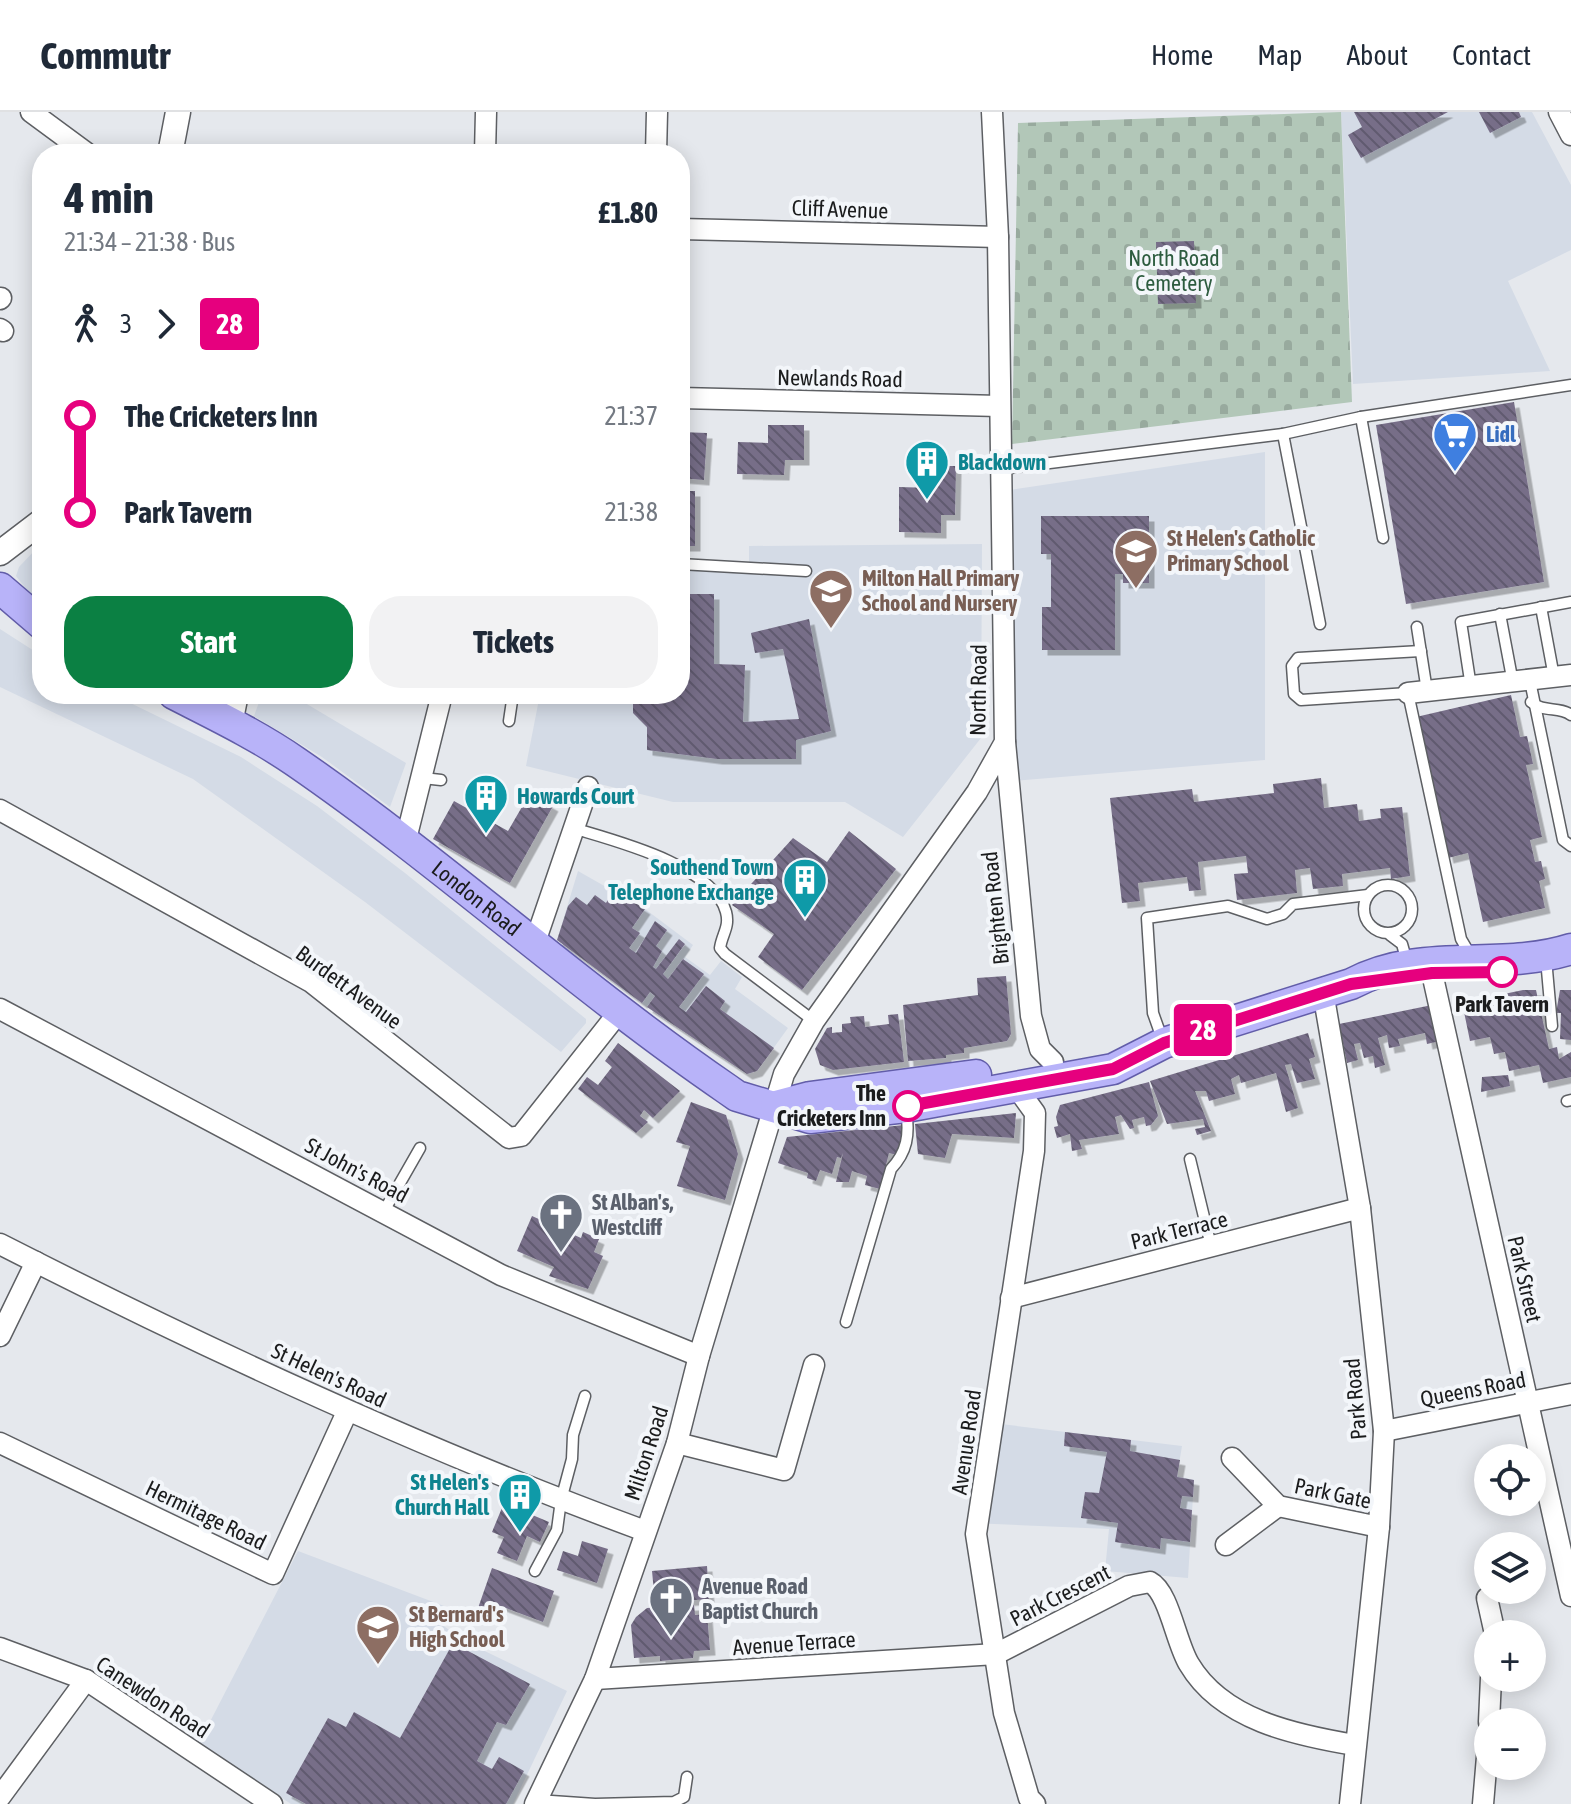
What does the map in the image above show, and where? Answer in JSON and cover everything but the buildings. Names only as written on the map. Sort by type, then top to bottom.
[{"type":"main road","points":[[0,588],[32,615]]},
{"type":"main road","name":"London Road","points":[[193,704],[294,761],[405,843],[619,1012],[737,1096],[810,1118],[904,1096],[1017,1088],[1113,1069],[1164,1043],[1337,988],[1473,958],[1571,949]]},
{"type":"main road","name":"London Road","points":[[1417,971],[1559,970]]},
{"type":"main road","name":"London Road","points":[[904,1096],[960,1072],[1053,1062],[1106,1050],[1164,1043]]},
{"type":"street","points":[[31,112],[74,144]]},
{"type":"street","points":[[172,144],[178,112]]},
{"type":"street","points":[[485,144],[486,112]]},
{"type":"street","points":[[656,144],[657,112]]},
{"type":"street","name":"North Road","points":[[776,1106],[784,1074],[814,1021],[977,792],[1005,742],[998,237],[992,112]]},
{"type":"street","points":[[1559,112],[1571,135]]},
{"type":"street","name":"Cliff Avenue","points":[[690,229],[998,237]]},
{"type":"street","name":"Newlands Road","points":[[690,398],[999,406]]},
{"type":"street","points":[[0,553],[32,529]]},
{"type":"street","points":[[1417,692],[1562,676]]},
{"type":"street","points":[[232,724],[236,704]]},
{"type":"street","points":[[405,843],[432,779],[441,704]]},
{"type":"street","name":"Brighten Road","points":[[1005,742],[1031,1016],[1040,1049],[1053,1062]]},
{"type":"street","points":[[534,945],[588,787]]},
{"type":"street","name":"Burdett Avenue","points":[[0,810],[311,982],[509,1138],[521,1136],[619,1012]]},
{"type":"street","name":"Park Street","points":[[1417,971],[1529,1403],[1571,1596]]},
{"type":"street","name":"Park Road","points":[[1337,988],[1384,1431],[1379,1527],[1350,1804]]},
{"type":"street","name":"St John's Road","points":[[0,1009],[501,1275],[699,1356]]},
{"type":"street","name":"Avenue Road","points":[[1017,1088],[1025,1094],[1035,1113],[1034,1151],[976,1534],[1004,1713],[1029,1798],[1035,1804]]},
{"type":"street","name":"Milton Road","points":[[536,1802],[595,1679],[677,1443],[699,1356],[776,1106]]},
{"type":"street","name":"Park Terrace","points":[[1011,1298],[1360,1208]]},
{"type":"street","name":"St Helen's Road","points":[[0,1244],[347,1412],[524,1487],[645,1531]]},
{"type":"street","points":[[0,1336],[36,1262]]},
{"type":"street","points":[[677,1443],[784,1470],[814,1365]]},
{"type":"street","name":"Queens Road","points":[[1384,1431],[1571,1394]]},
{"type":"street","name":"Hermitage Road","points":[[0,1443],[273,1574],[347,1412]]},
{"type":"street","name":"Park Gate","points":[[1232,1458],[1278,1506],[1379,1527]]},
{"type":"street","name":"Park Gate","points":[[1226,1545],[1278,1506]]},
{"type":"street","name":"Park Crescent","points":[[996,1654],[1129,1586],[1150,1582],[1163,1594],[1188,1663],[1213,1694],[1250,1717],[1322,1739],[1355,1745]]},
{"type":"street","name":"Canewdon Road","points":[[0,1648],[86,1680],[272,1804]]},
{"type":"street","name":"Avenue Terrace","points":[[595,1679],[996,1654]]},
{"type":"street","points":[[0,1797],[86,1680]]},
{"type":"street","points":[[1483,1804],[1485,1780]]},
{"type":"lane","points":[[1010,468],[1283,434],[1361,417],[1571,385]]},
{"type":"lane","points":[[1361,417],[1383,538]]},
{"type":"lane","points":[[1283,434],[1320,624]]},
{"type":"lane","points":[[690,565],[806,571]]},
{"type":"lane","points":[[1471,687],[1461,622],[1571,602]]},
{"type":"lane","points":[[1541,607],[1562,676]]},
{"type":"lane","points":[[1500,614],[1521,682],[1531,702],[1563,840],[1571,846]]},
{"type":"lane","points":[[1417,627],[1421,651],[1411,721],[1461,939],[1473,958]]},
{"type":"lane","points":[[1417,692],[1301,700],[1294,694],[1292,666],[1298,658],[1421,651]]},
{"type":"lane","points":[[1531,702],[1538,708],[1561,709],[1571,715]]},
{"type":"lane","points":[[509,721],[512,704]]},
{"type":"lane","points":[[576,829],[656,853],[712,889],[726,908],[727,933],[720,948],[814,1021]]},
{"type":"lane","points":[[1390,935],[1409,923],[1412,900],[1396,884],[1373,887],[1364,912],[1371,930],[1390,935],[1402,944],[1417,971]]},
{"type":"lane","points":[[1164,1043],[1153,1013],[1147,918],[1228,906],[1267,919],[1283,914],[1293,904],[1368,895]]},
{"type":"lane","points":[[1552,1026],[1559,970]]},
{"type":"lane","points":[[846,1322],[891,1169],[904,1156],[909,1125],[904,1096]]},
{"type":"lane","points":[[384,1211],[420,1148]]},
{"type":"lane","points":[[1190,1159],[1211,1247]]},
{"type":"lane","points":[[535,1571],[557,1530],[561,1500],[571,1470],[573,1435],[585,1396]]},
{"type":"lane","points":[[536,1802],[674,1802],[684,1797],[687,1777]]},
{"type":"shaded area","points":[[1341,112],[1532,112],[1571,185],[1571,250],[1508,281],[1550,371],[1353,384]]},
{"type":"shaded area","name":"St Helen's Catholic Primary School","points":[[1265,452],[1265,760],[1013,781],[1010,490]]},
{"type":"shaded area","name":"Milton Hall Primary School and Nursery","points":[[982,544],[981,738],[903,837],[845,802],[673,802],[526,766],[538,704],[690,704],[690,563],[749,565],[749,546]]},
{"type":"shaded area","points":[[32,553],[32,596],[16,576],[19,567]]},
{"type":"shaded area","points":[[0,629],[32,650],[32,702],[0,687]]},
{"type":"shaded area","points":[[36,704],[132,704],[241,757],[317,806],[405,873],[586,1019],[586,1023],[561,1052],[365,902],[193,779]]},
{"type":"shaded area","points":[[258,704],[307,704],[406,763],[390,807],[322,757],[254,716]]},
{"type":"shaded area","points":[[578,871],[645,909],[693,945],[685,957],[710,975],[721,961],[742,977],[735,989],[788,1028],[757,1071],[747,1074],[647,1007],[557,940]]},
{"type":"shaded area","points":[[984,1422],[1182,1446],[1177,1476],[1194,1480],[1188,1578],[1105,1571],[1109,1529],[971,1523]]},
{"type":"shaded area","name":"St Bernard's High School","points":[[298,1551],[444,1606],[437,1621],[464,1641],[567,1691],[513,1804],[291,1804],[199,1743]]},
{"type":"green space","name":"North Road Cemetery","points":[[1341,112],[1352,402],[1012,444],[1018,123]]},
{"type":"bus line","name":"28","points":[[908,1106],[1113,1069],[1164,1043],[1351,984],[1374,984],[1432,973],[1502,972]]},
{"type":"place","name":"Lidl","points":[[1455,473]]},
{"type":"place","name":"Blackdown","points":[[927,501]]},
{"type":"place","name":"St Helen's Catholic Primary School","points":[[1136,590]]},
{"type":"place","name":"Milton Hall Primary School and Nursery","points":[[831,630]]},
{"type":"place","name":"Howards Court","points":[[486,835]]},
{"type":"place","name":"Southend Town Telephone Exchange","points":[[805,919]]},
{"type":"place","name":"Park Tavern","points":[[1502,972]]},
{"type":"place","name":"The Cricketers Inn","points":[[908,1106]]},
{"type":"place","name":"St Alban's, Westcliff","points":[[561,1254]]},
{"type":"place","name":"St Helen's Church Hall","points":[[520,1534]]},
{"type":"place","name":"Avenue Road Baptist Church","points":[[671,1638]]},
{"type":"place","name":"St Bernard's High School","points":[[378,1666]]}]
